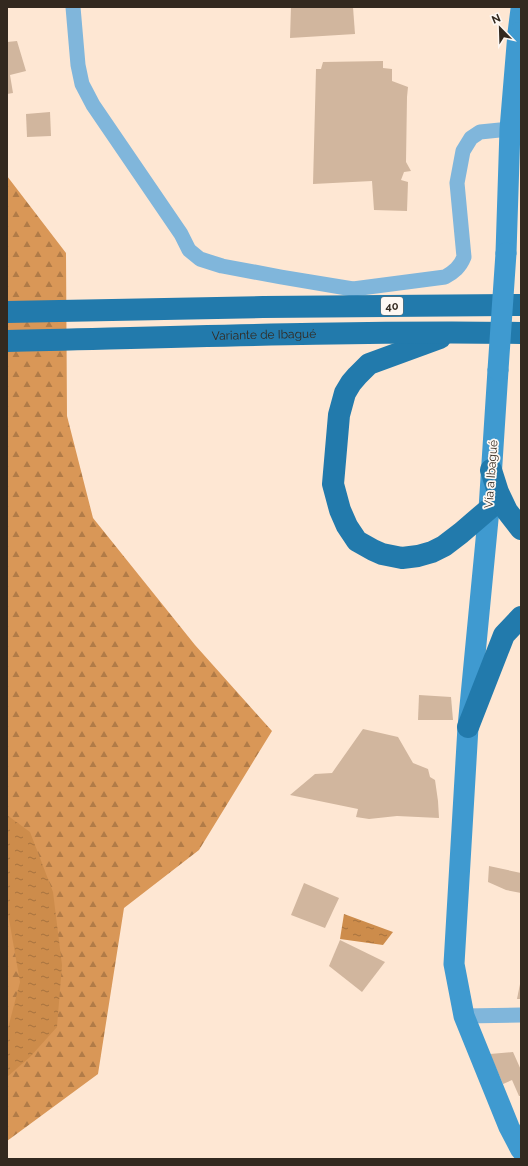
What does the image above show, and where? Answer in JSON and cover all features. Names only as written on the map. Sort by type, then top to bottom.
[{"type":"highway","name":"40","points":[[7,312],[263,307],[521,305]]},
{"type":"highway","name":"Variante de Ibagué","points":[[7,341],[264,334],[454,332],[521,333]]},
{"type":"highway","points":[[454,332],[369,364],[357,376],[345,393],[342,402],[333,484],[340,510],[356,541],[382,554],[392,557],[402,558],[418,556],[432,552],[444,546],[489,508]]},
{"type":"highway","points":[[491,470],[498,492],[507,511],[521,529]]},
{"type":"highway","points":[[468,727],[504,635],[521,617]]},
{"type":"main road","name":"Vía a Ibagué","points":[[508,221],[510,129],[520,39],[521,9]]},
{"type":"main road","name":"Vía a Ibagué","points":[[521,172],[510,191],[489,508],[468,727],[454,964],[464,1016],[509,1127],[521,1150]]},
{"type":"street","points":[[73,7],[78,65],[82,84],[93,105],[181,234],[189,250],[200,259],[222,266],[354,289],[445,277],[456,271],[464,257],[457,183],[463,151],[471,138],[480,132],[510,129]]},
{"type":"street","points":[[464,1016],[521,1015]]},
{"type":"green space","points":[[7,176],[66,253],[67,416],[93,518],[195,645],[272,731],[199,850],[124,908],[98,1074],[7,1141]]},
{"type":"water","points":[[7,815],[30,832],[53,892],[62,965],[57,1027],[30,1057],[7,1077],[7,1032],[20,982],[7,908]]},
{"type":"water","points":[[344,914],[393,932],[383,945],[340,939]]},
{"type":"building","points":[[291,7],[353,7],[355,34],[290,38]]},
{"type":"building","points":[[17,41],[26,71],[10,75],[13,93],[7,94],[7,42]]},
{"type":"building","points":[[383,61],[383,68],[392,69],[392,81],[408,87],[406,162],[411,171],[404,172],[401,180],[408,182],[407,211],[374,210],[372,181],[313,184],[316,69],[321,69],[323,62]]},
{"type":"building","points":[[50,112],[51,136],[27,137],[26,114]]},
{"type":"building","points":[[419,695],[451,697],[453,720],[418,720]]},
{"type":"building","points":[[363,729],[398,737],[413,763],[428,769],[430,777],[435,780],[439,818],[397,816],[369,819],[356,817],[358,809],[290,795],[315,774],[332,773]]},
{"type":"building","points":[[489,866],[521,873],[521,893],[506,890],[488,882]]},
{"type":"building","points":[[304,883],[339,898],[325,928],[291,915]]},
{"type":"building","points":[[340,940],[385,962],[362,992],[329,966]]},
{"type":"building","points":[[520,984],[521,999],[517,999]]},
{"type":"building","points":[[513,1052],[521,1070],[521,1096],[519,1096],[512,1080],[503,1084],[490,1054]]}]
